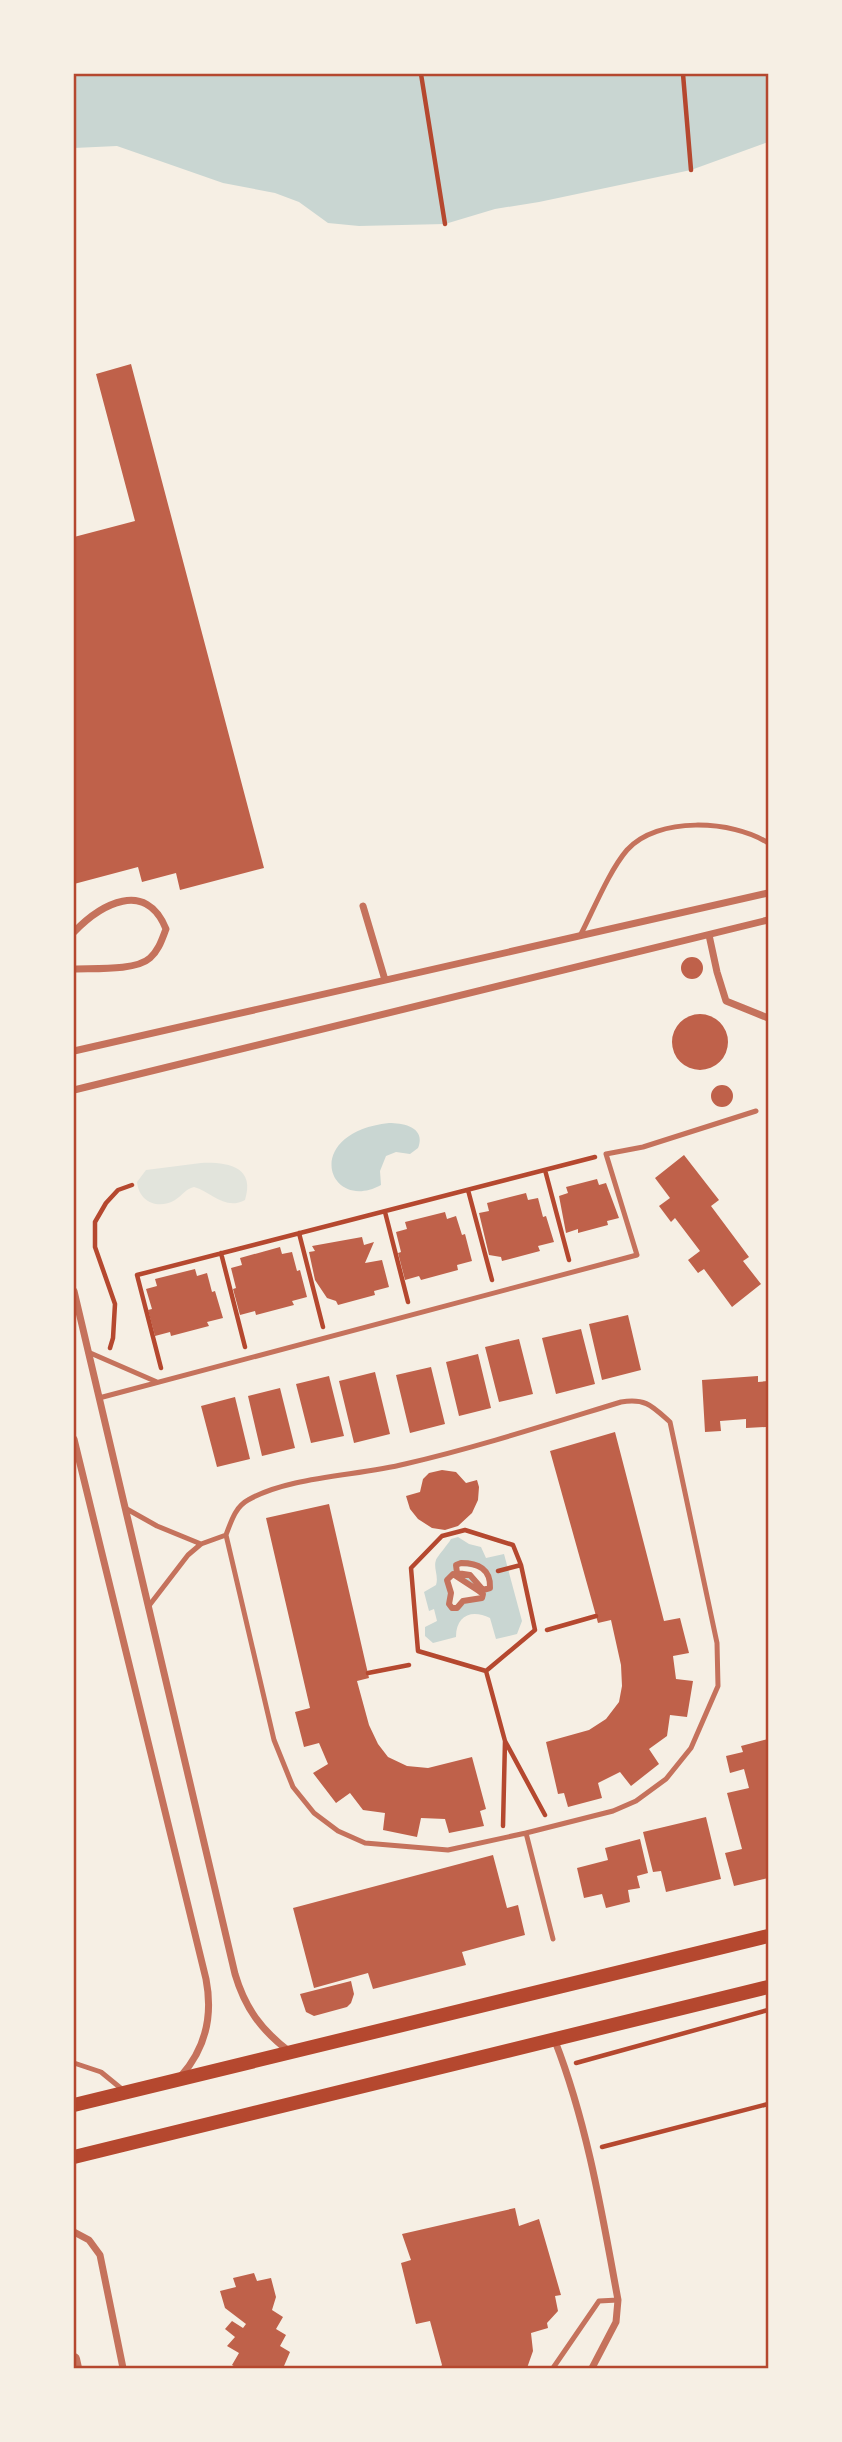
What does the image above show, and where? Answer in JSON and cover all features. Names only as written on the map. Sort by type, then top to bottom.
[{"type":"main road","points":[[74,2105],[768,1936]]},
{"type":"main road","points":[[74,2157],[768,1987]]},
{"type":"street","points":[[74,1051],[768,893]]},
{"type":"street","points":[[74,932],[91,914],[115,903],[134,900],[149,905],[160,915],[166,929],[161,944],[149,960],[126,967],[74,969]]},
{"type":"street","points":[[363,906],[385,981]]},
{"type":"street","points":[[74,1090],[768,920]]},
{"type":"street","points":[[709,935],[726,1001],[768,1018]]},
{"type":"street","points":[[74,1291],[240,1992],[258,2024],[291,2052]]},
{"type":"street","points":[[74,1439],[208,1986],[209,2009],[203,2039],[192,2061],[177,2080]]},
{"type":"street","points":[[456,1565],[479,1565],[489,1576],[490,1588],[483,1590],[474,1578],[464,1574],[457,1573],[456,1565]]},
{"type":"street","points":[[453,1574],[479,1591],[483,1594],[482,1598],[463,1601],[457,1608],[452,1608],[449,1604],[451,1593],[447,1578],[453,1574]]},
{"type":"street","points":[[555,2041],[565,2066],[588,2151],[618,2300],[617,2322],[592,2368]]},
{"type":"street","points":[[74,2232],[89,2240],[100,2255],[123,2368]]},
{"type":"street","points":[[74,2359],[75,2368]]},
{"type":"lane","points":[[580,936],[621,859],[645,836],[684,825],[703,825],[749,833],[768,843]]},
{"type":"lane","points":[[99,1398],[637,1255],[606,1154],[643,1147],[756,1111]]},
{"type":"lane","points":[[88,1352],[161,1382]]},
{"type":"lane","points":[[634,1400],[651,1405],[670,1422],[717,1643],[718,1686],[691,1748],[666,1779],[635,1801],[613,1811],[447,1850],[365,1843],[314,1814],[293,1787],[274,1740],[226,1535],[232,1519],[242,1505],[249,1499],[277,1488],[402,1465],[520,1434],[621,1402],[634,1400]]},
{"type":"lane","points":[[125,1508],[157,1526],[201,1544]]},
{"type":"lane","points":[[148,1607],[169,1577],[201,1544],[226,1535]]},
{"type":"lane","points":[[526,1833],[553,1939]]},
{"type":"lane","points":[[74,2063],[101,2072],[126,2092]]},
{"type":"lane","points":[[553,2368],[599,2301],[618,2300]]},
{"type":"path","points":[[422,74],[445,224]]},
{"type":"path","points":[[683,74],[691,170]]},
{"type":"path","points":[[161,1382],[137,1275],[606,1154]]},
{"type":"path","points":[[545,1170],[572,1272]]},
{"type":"path","points":[[106,1359],[113,1338],[115,1304],[95,1247],[95,1222],[118,1190],[132,1185]]},
{"type":"path","points":[[468,1190],[495,1293]]},
{"type":"path","points":[[384,1212],[411,1315]]},
{"type":"path","points":[[299,1233],[326,1338]]},
{"type":"path","points":[[221,1253],[248,1358]]},
{"type":"path","points":[[465,1530],[513,1545],[535,1630],[486,1671],[418,1651],[411,1568],[442,1536],[465,1530]]},
{"type":"path","points":[[547,1630],[596,1616]]},
{"type":"path","points":[[368,1673],[408,1665]]},
{"type":"path","points":[[486,1671],[505,1741],[550,1826]]},
{"type":"path","points":[[502,1838],[505,1741]]},
{"type":"path","points":[[565,2066],[768,2010]]},
{"type":"path","points":[[588,2151],[768,2104]]},
{"type":"shaded area","points":[[74,74],[768,74],[768,142],[691,170],[495,209],[445,224],[359,226],[328,223],[299,202],[275,193],[223,183],[117,146],[74,148]]},
{"type":"shaded area","points":[[389,1123],[401,1124],[417,1131],[420,1141],[418,1148],[410,1154],[396,1152],[386,1156],[380,1171],[381,1185],[362,1191],[347,1189],[337,1181],[332,1169],[333,1155],[343,1141],[361,1130]]},
{"type":"shaded area","points":[[201,1163],[229,1165],[243,1173],[247,1189],[245,1200],[238,1203],[225,1202],[194,1187],[169,1203],[156,1204],[141,1195],[137,1182],[146,1170]]},
{"type":"shaded area","points":[[458,1537],[481,1547],[486,1558],[504,1554],[522,1621],[517,1634],[496,1639],[490,1618],[471,1614],[459,1623],[456,1637],[433,1643],[425,1636],[425,1627],[437,1621],[434,1609],[429,1611],[424,1592],[436,1585],[436,1560],[451,1539]],"holes":[[[456,1565],[483,1569],[490,1588],[480,1588],[466,1574],[462,1575]],[[450,1575],[483,1596],[452,1607],[449,1599]]]},
{"type":"building","points":[[131,364],[264,868],[180,890],[176,873],[142,882],[138,867],[74,884],[74,537],[135,521],[96,374]]},
{"type":"building","points":[[688,957],[696,957],[703,964],[703,972],[696,979],[688,979],[681,972],[681,964]]},
{"type":"building","points":[[700,1014],[711,1016],[720,1022],[726,1031],[726,1053],[720,1062],[711,1068],[700,1070],[689,1068],[680,1062],[674,1053],[672,1042],[674,1031],[680,1022],[689,1016]]},
{"type":"building","points":[[718,1085],[726,1085],[733,1092],[733,1100],[726,1107],[718,1107],[711,1100],[711,1092]]},
{"type":"building","points":[[684,1155],[719,1200],[711,1206],[749,1257],[743,1261],[761,1284],[732,1307],[704,1269],[698,1273],[688,1260],[700,1251],[675,1218],[671,1222],[659,1206],[670,1198],[655,1178]]},
{"type":"building","points":[[597,1179],[599,1185],[606,1183],[619,1218],[607,1221],[608,1225],[578,1233],[578,1229],[566,1233],[559,1196],[568,1193],[566,1187]]},
{"type":"building","points":[[526,1193],[528,1200],[538,1198],[554,1242],[538,1246],[540,1251],[502,1261],[501,1257],[489,1255],[479,1213],[489,1211],[487,1203]]},
{"type":"building","points":[[445,1212],[447,1219],[456,1216],[462,1235],[465,1234],[472,1261],[457,1265],[458,1270],[421,1280],[419,1276],[405,1280],[396,1232],[407,1229],[405,1222]]},
{"type":"building","points":[[362,1237],[364,1245],[374,1242],[365,1263],[382,1260],[389,1287],[374,1291],[375,1295],[338,1305],[336,1301],[327,1298],[315,1280],[309,1252],[315,1251],[312,1246]]},
{"type":"building","points":[[280,1247],[282,1254],[292,1252],[307,1297],[292,1301],[294,1305],[256,1315],[255,1311],[240,1315],[231,1268],[242,1265],[240,1258]]},
{"type":"building","points":[[195,1269],[197,1276],[207,1273],[223,1318],[207,1322],[209,1326],[171,1336],[170,1332],[155,1336],[148,1310],[152,1309],[146,1289],[157,1286],[155,1279]]},
{"type":"building","points":[[628,1315],[641,1370],[602,1380],[589,1324]]},
{"type":"building","points":[[581,1329],[595,1384],[556,1394],[542,1338]]},
{"type":"building","points":[[519,1339],[533,1394],[499,1402],[485,1347]]},
{"type":"building","points":[[478,1354],[491,1408],[459,1416],[446,1362]]},
{"type":"building","points":[[431,1367],[445,1424],[410,1433],[396,1375]]},
{"type":"building","points":[[375,1372],[390,1434],[354,1443],[339,1381]]},
{"type":"building","points":[[329,1376],[344,1436],[311,1443],[296,1384]]},
{"type":"building","points":[[758,1376],[758,1382],[768,1381],[766,1427],[746,1428],[746,1419],[720,1421],[721,1431],[705,1432],[702,1380]]},
{"type":"building","points":[[280,1388],[295,1448],[262,1456],[248,1396]]},
{"type":"building","points":[[235,1397],[250,1459],[217,1467],[201,1406]]},
{"type":"building","points":[[615,1432],[664,1621],[680,1618],[689,1653],[673,1656],[676,1679],[693,1681],[687,1717],[670,1715],[667,1736],[649,1749],[659,1764],[631,1786],[620,1772],[598,1783],[602,1798],[568,1807],[564,1793],[558,1794],[546,1742],[589,1730],[606,1719],[619,1702],[622,1686],[621,1665],[611,1620],[598,1623],[550,1451]]},
{"type":"building","points":[[442,1470],[456,1472],[466,1483],[477,1480],[479,1487],[478,1500],[472,1513],[458,1526],[445,1530],[432,1528],[418,1519],[410,1509],[406,1496],[420,1492],[423,1479],[429,1473]]},
{"type":"building","points":[[329,1504],[369,1678],[357,1681],[369,1725],[378,1744],[388,1757],[407,1766],[428,1768],[472,1757],[486,1809],[480,1811],[484,1826],[449,1833],[445,1819],[421,1818],[417,1837],[383,1830],[385,1813],[363,1810],[350,1793],[336,1803],[313,1773],[328,1764],[319,1743],[304,1747],[295,1712],[310,1708],[266,1518]]},
{"type":"building","points":[[768,1739],[768,1878],[734,1886],[725,1853],[742,1849],[727,1793],[749,1788],[744,1769],[730,1773],[726,1756],[743,1752],[741,1746]]},
{"type":"building","points":[[706,1817],[721,1879],[666,1892],[661,1871],[653,1872],[643,1832]]},
{"type":"building","points":[[640,1839],[648,1873],[637,1876],[640,1888],[628,1890],[630,1902],[606,1908],[602,1894],[584,1898],[577,1868],[608,1860],[605,1848]]},
{"type":"building","points":[[493,1855],[507,1908],[518,1905],[525,1935],[462,1952],[466,1965],[373,1989],[368,1973],[314,1988],[293,1908]]},
{"type":"building","points":[[351,1981],[354,1994],[347,2007],[314,2016],[306,2012],[300,1994]]},
{"type":"building","points":[[515,2208],[519,2226],[539,2219],[561,2295],[555,2296],[558,2311],[547,2323],[548,2328],[531,2333],[533,2351],[527,2368],[440,2368],[442,2365],[430,2321],[416,2324],[401,2263],[411,2260],[402,2234]]},
{"type":"building","points":[[254,2273],[257,2281],[271,2278],[276,2297],[272,2310],[283,2317],[276,2329],[286,2335],[280,2346],[290,2352],[284,2366],[287,2368],[237,2368],[232,2365],[239,2353],[227,2346],[235,2337],[225,2329],[232,2321],[243,2328],[246,2324],[225,2308],[220,2291],[236,2287],[233,2278]]}]
